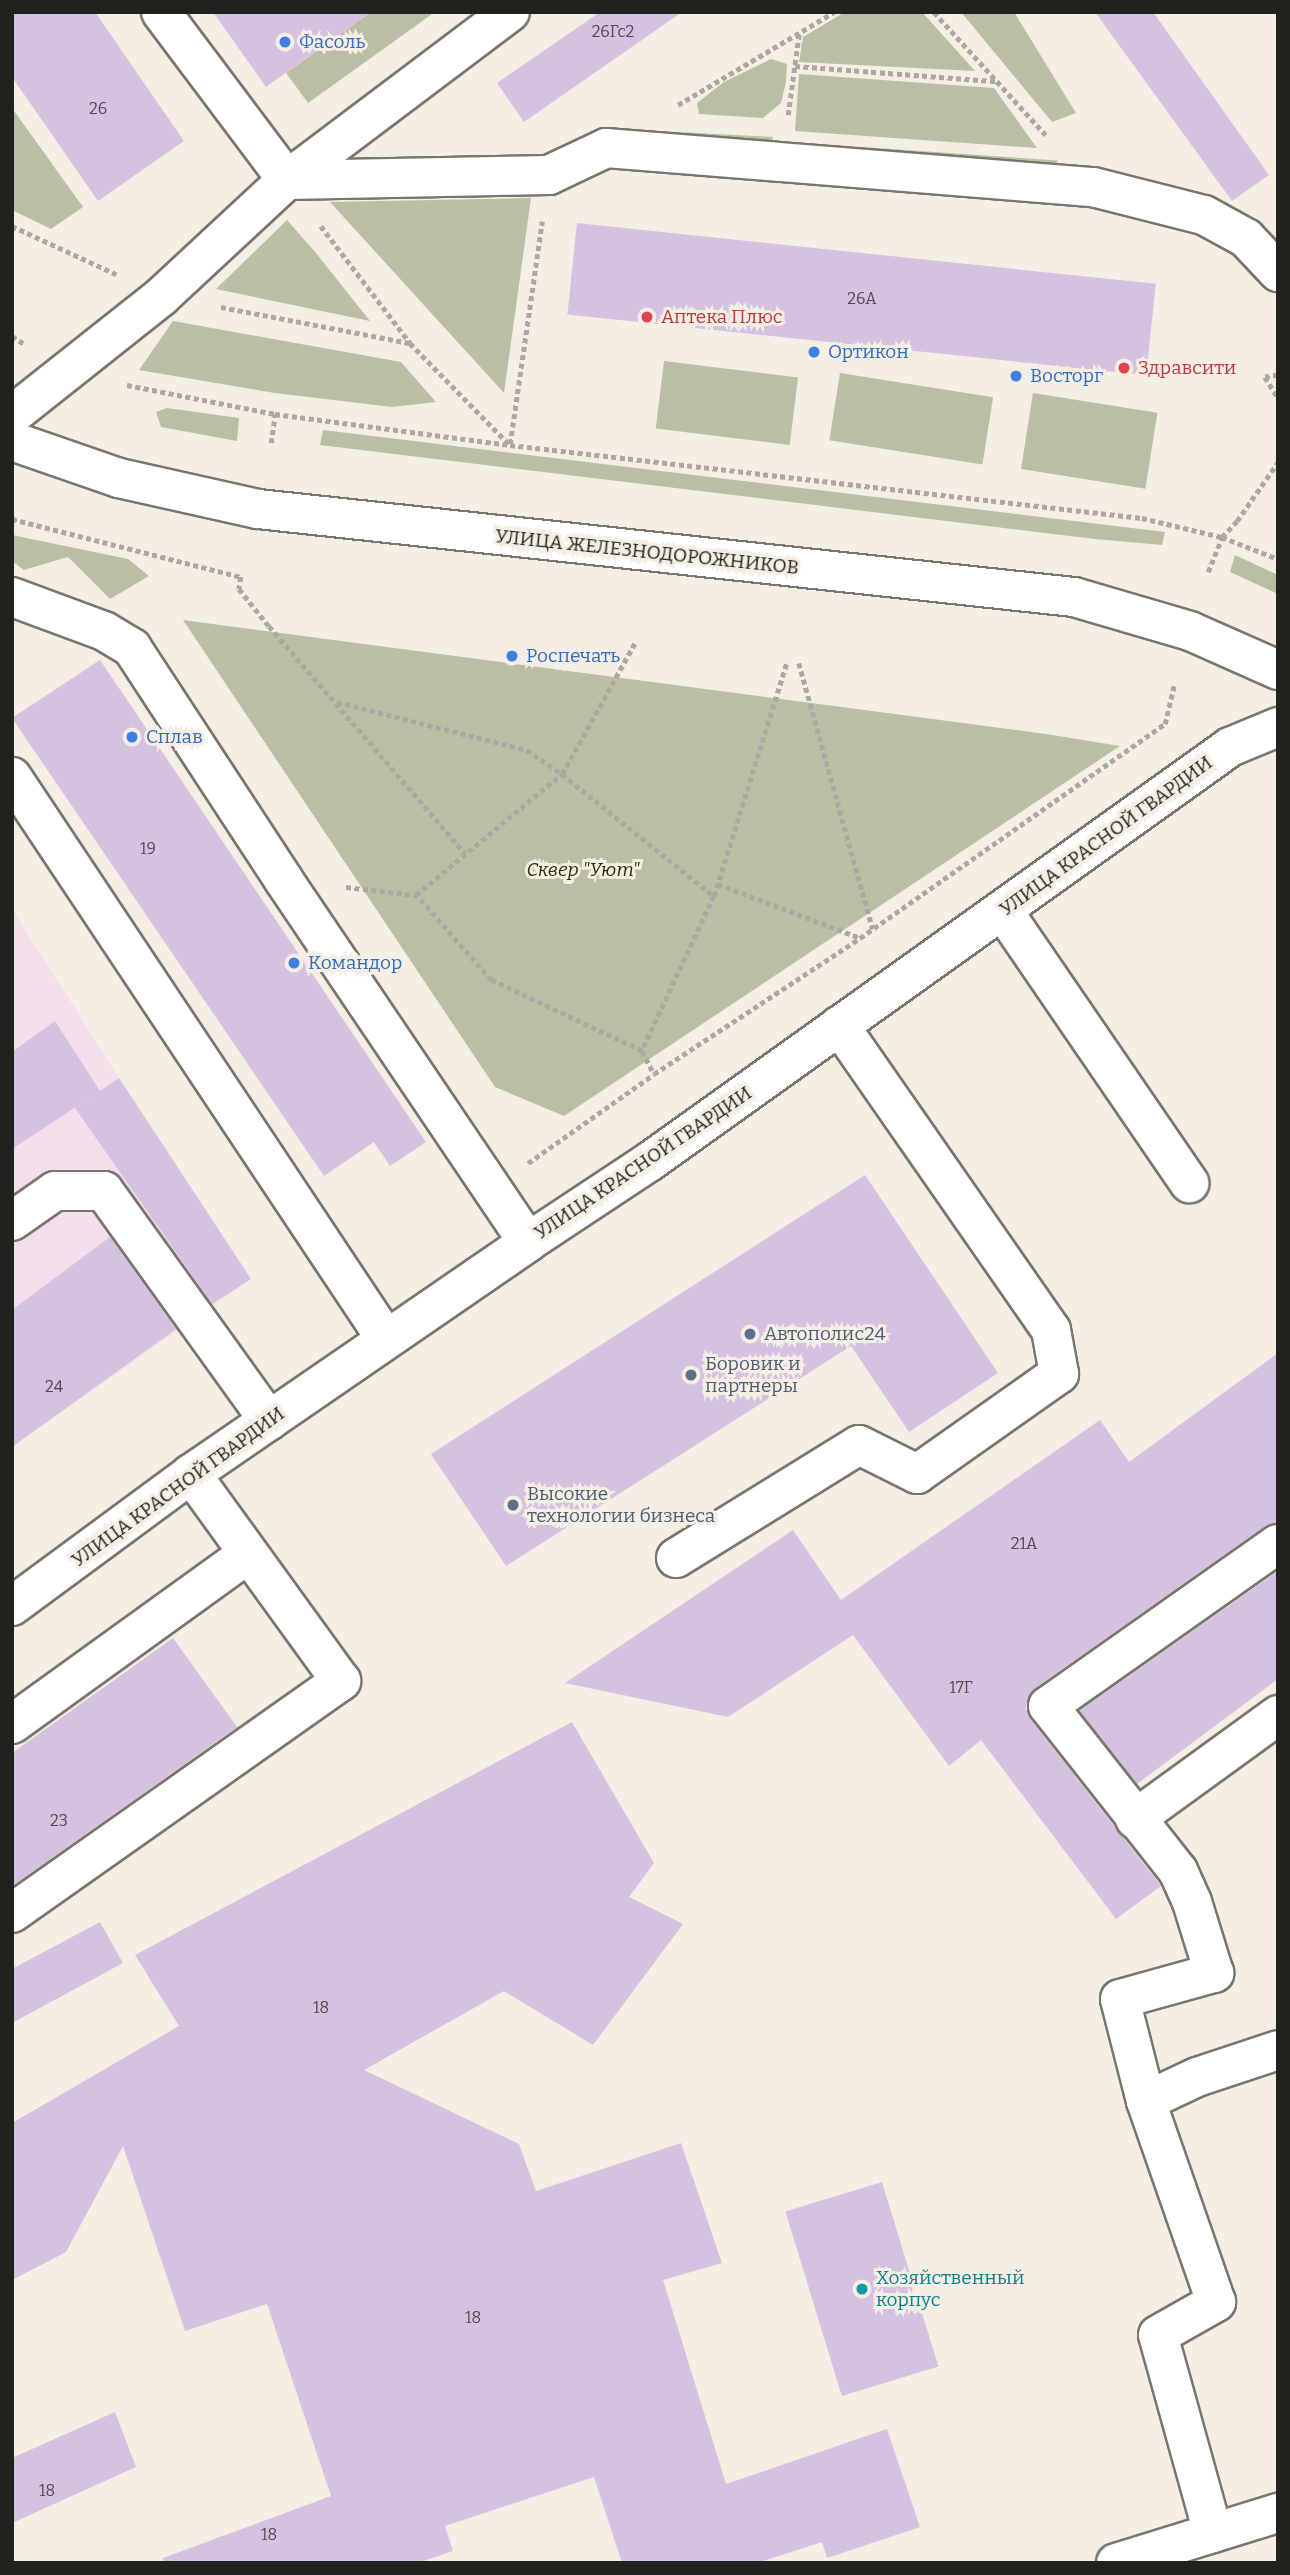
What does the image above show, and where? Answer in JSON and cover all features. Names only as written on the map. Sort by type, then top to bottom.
[{"type":"street","points":[[12,415],[162,296],[287,180],[510,12]]},
{"type":"street","points":[[171,16],[287,180]]},
{"type":"street","points":[[287,180],[549,175],[606,148],[1093,187],[1204,215],[1245,238],[1278,272]]},
{"type":"street","name":"УЛИЦА ЖЕЛЕЗНОДОРОЖНИКОВ","points":[[12,441],[119,478],[258,509],[1074,597],[1190,631],[1278,670]]},
{"type":"street","points":[[12,597],[104,631],[132,648],[283,880],[528,1241]]},
{"type":"street","name":"УЛИЦА КРАСНОЙ ГВАРДИИ","points":[[12,1606],[191,1474],[528,1241],[649,1162],[1230,747],[1278,727]]},
{"type":"street","points":[[12,777],[386,1339]]},
{"type":"street","points":[[1003,911],[1189,1184]]},
{"type":"street","points":[[676,1558],[859,1444],[917,1474],[1059,1374],[1051,1329],[839,1025]]},
{"type":"street","points":[[12,1221],[55,1191],[104,1191],[269,1420]]},
{"type":"street","points":[[12,1913],[341,1681],[191,1474]]},
{"type":"street","points":[[1213,2533],[1158,2335],[1216,2302],[1146,2101],[1120,1999],[1214,1973],[1192,1902],[1178,1871],[1048,1706],[1278,1544]]},
{"type":"street","points":[[12,1724],[248,1554]]},
{"type":"street","points":[[1135,1819],[1278,1714]]},
{"type":"street","points":[[1146,2101],[1197,2077],[1278,2050]]},
{"type":"street","points":[[1116,2563],[1278,2513]]},
{"type":"path","points":[[676,106],[834,12]]},
{"type":"path","points":[[934,12],[1065,156],[1065,185]]},
{"type":"path","points":[[782,162],[799,33]]},
{"type":"path","points":[[794,66],[997,82]]},
{"type":"path","points":[[510,445],[549,175]]},
{"type":"path","points":[[287,180],[410,343],[510,445]]},
{"type":"path","points":[[12,226],[162,296],[410,343]]},
{"type":"path","points":[[12,336],[66,372],[275,414],[510,445],[1142,518],[1222,537],[1278,559]]},
{"type":"path","points":[[1278,375],[1265,377],[1278,398]]},
{"type":"path","points":[[271,443],[275,414]]},
{"type":"path","points":[[1208,572],[1222,537],[1237,521],[1278,462]]},
{"type":"path","points":[[12,519],[241,577],[239,589],[466,854]]},
{"type":"path","points":[[416,895],[562,774],[635,643]]},
{"type":"path","points":[[642,1051],[714,896],[787,662]]},
{"type":"path","points":[[799,663],[873,929]]},
{"type":"path","points":[[493,1187],[654,1074],[860,938],[1165,724],[1174,685]]},
{"type":"path","points":[[337,702],[527,750],[562,774],[714,896]]},
{"type":"path","points":[[283,880],[416,895],[491,981],[642,1051],[654,1074]]},
{"type":"path","points":[[718,884],[860,938]]},
{"type":"shaded area","points":[[12,909],[251,1279],[12,1447]]},
{"type":"green space","points":[[371,12],[435,12],[308,103],[286,73]]},
{"type":"green space","points":[[845,12],[922,12],[975,71],[799,62],[803,37]]},
{"type":"green space","points":[[961,12],[1014,12],[1076,113],[1052,122]]},
{"type":"green space","points":[[771,59],[787,64],[786,82],[781,103],[763,118],[699,114],[697,103],[724,82]]},
{"type":"green space","points":[[799,74],[994,88],[1037,148],[795,131]]},
{"type":"green space","points":[[12,108],[83,207],[51,229],[12,210]]},
{"type":"green space","points":[[640,130],[773,137],[772,153],[639,146]]},
{"type":"green space","points":[[791,142],[1057,161],[1056,175],[790,156]]},
{"type":"green space","points":[[531,198],[504,393],[330,202]]},
{"type":"green space","points":[[287,220],[316,253],[370,321],[216,289]]},
{"type":"green space","points":[[173,321],[401,362],[436,402],[392,407],[275,393],[139,370]]},
{"type":"green space","points":[[664,361],[798,377],[790,445],[656,428]]},
{"type":"green space","points":[[840,373],[993,397],[982,464],[829,440]]},
{"type":"green space","points":[[1033,393],[1157,413],[1145,489],[1021,469]]},
{"type":"green space","points":[[167,408],[239,418],[237,441],[161,427],[156,412]]},
{"type":"green space","points":[[323,430],[1165,532],[1162,545],[1095,539],[320,445]]},
{"type":"green space","points":[[12,535],[128,559],[149,576],[110,599],[68,557],[24,570],[12,561]]},
{"type":"green space","points":[[1235,555],[1278,575],[1278,594],[1230,572]]},
{"type":"green space","name":"Сквер \"Уют\"","points":[[183,620],[1120,746],[564,1116],[495,1087]]},
{"type":"building","points":[[12,12],[95,12],[184,141],[98,201],[12,77]]},
{"type":"building","points":[[213,12],[371,12],[266,87]]},
{"type":"building","points":[[600,12],[682,12],[524,122],[497,83]]},
{"type":"building","points":[[1095,12],[1153,12],[1269,175],[1232,201]]},
{"type":"building","points":[[577,223],[1156,284],[1146,375],[567,314]]},
{"type":"building","points":[[100,660],[426,1142],[390,1166],[374,1142],[324,1176],[12,718]]},
{"type":"building","points":[[55,1021],[100,1091],[119,1078],[251,1279],[212,1304],[75,1108],[97,1093],[12,1149],[12,1052]]},
{"type":"building","points":[[865,1175],[998,1373],[909,1432],[851,1346],[506,1566],[431,1454]]},
{"type":"building","points":[[110,1237],[176,1329],[12,1447],[12,1310]]},
{"type":"building","points":[[1278,1353],[1278,1522],[1265,1526],[1035,1688],[1028,1698],[1026,1709],[1031,1720],[1161,1886],[1116,1919],[981,1740],[949,1766],[853,1635],[728,1717],[565,1683],[793,1530],[841,1600],[1100,1420],[1129,1462]]},
{"type":"building","points":[[1278,1571],[1278,1679],[1137,1784],[1079,1711]]},
{"type":"building","points":[[173,1638],[237,1727],[12,1886],[12,1753]]},
{"type":"building","points":[[572,1722],[654,1863],[629,1897],[683,1924],[593,2045],[504,1991],[364,2070],[519,2144],[536,2191],[681,2143],[722,2263],[663,2280],[726,2484],[887,2429],[920,2527],[827,2558],[822,2542],[757,2563],[622,2563],[594,2477],[445,2526],[453,2551],[418,2563],[164,2563],[163,2558],[331,2496],[267,2304],[185,2331],[123,2146],[66,2252],[12,2280],[12,2123],[179,2026],[135,1955]]},
{"type":"building","points":[[100,1922],[123,1963],[12,2023],[12,1969]]},
{"type":"building","name":"Хозяйственный корпус","points":[[882,2182],[938,2367],[842,2396],[785,2212]]},
{"type":"building","points":[[115,2412],[136,2467],[12,2523],[12,2458]]},
{"type":"place","name":"Фасоль","points":[[285,42]]},
{"type":"place","name":"Аптека Плюс","points":[[647,317]]},
{"type":"place","name":"Ортикон","points":[[814,352]]},
{"type":"place","name":"Здравсити","points":[[1124,368]]},
{"type":"place","name":"Восторг","points":[[1016,376]]},
{"type":"place","name":"Роспечать","points":[[512,656]]},
{"type":"place","name":"Сплав","points":[[132,737]]},
{"type":"place","name":"Командор","points":[[294,963]]},
{"type":"place","name":"Автополис24","points":[[750,1334]]},
{"type":"place","name":"Боровик и партнеры","points":[[691,1375]]},
{"type":"place","name":"Высокие технологии бизнеса","points":[[513,1505]]},
{"type":"place","name":"Хозяйственный корпус","points":[[862,2289]]}]
